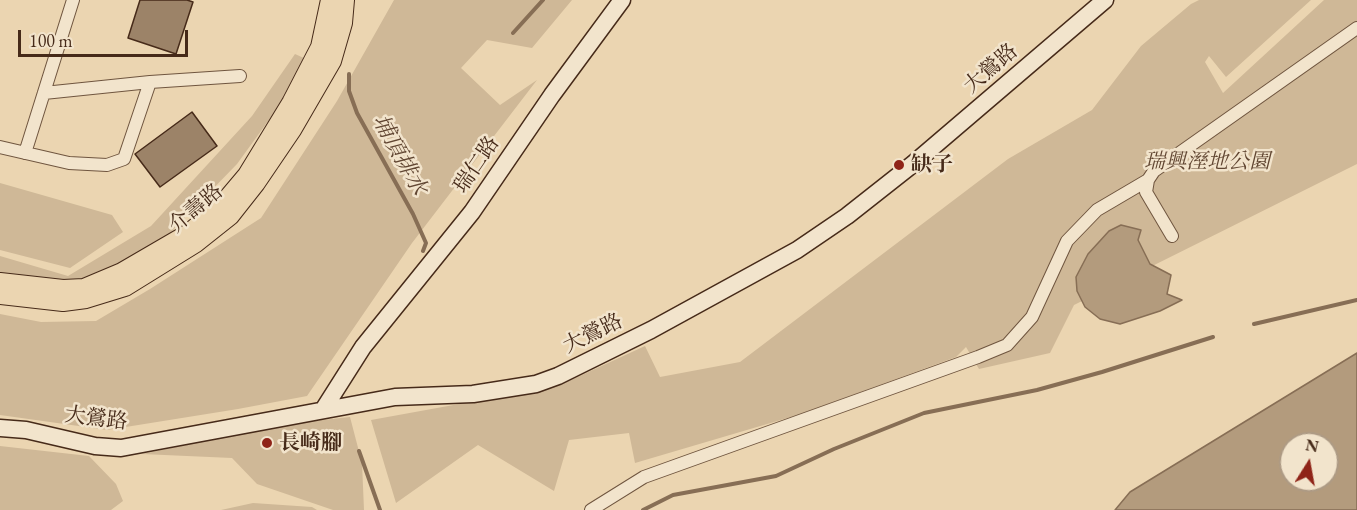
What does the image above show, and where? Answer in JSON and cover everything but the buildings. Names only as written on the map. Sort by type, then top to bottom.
[{"type":"main road","name":"介壽路","points":[[0,282],[63,289],[84,288],[122,272],[189,233],[220,207],[247,175],[291,103],[320,46],[330,0]]},
{"type":"main road","name":"介壽路","points":[[0,295],[63,302],[86,299],[125,287],[196,243],[230,216],[292,130],[332,61],[343,23],[345,0]]},
{"type":"street","points":[[25,153],[73,0]]},
{"type":"street","name":"瑞仁路","points":[[323,410],[363,347],[472,212],[552,95],[622,0]]},
{"type":"street","name":"大鶯路","points":[[0,428],[26,430],[95,446],[121,448],[395,397],[473,394],[536,384],[558,376],[651,330],[797,250],[847,216],[978,110],[1105,0]]},
{"type":"street","points":[[1172,236],[1146,192],[1148,180],[1154,171],[1357,28]]},
{"type":"street","points":[[44,93],[240,76]]},
{"type":"street","points":[[0,147],[69,163],[107,165],[124,159],[150,82]]},
{"type":"street","points":[[591,510],[644,477],[1007,345],[1032,317],[1067,241],[1097,210],[1148,180]]},
{"type":"green space","points":[[394,0],[572,0],[532,48],[487,40],[461,68],[500,105],[537,80],[412,243],[307,396],[107,430],[0,415],[0,314],[41,322],[96,321],[261,218],[337,101]]},
{"type":"green space","name":"瑞興溼地公園","points":[[1199,0],[1311,0],[1226,77],[1209,56],[1205,62],[1223,93],[1324,0],[1357,0],[1357,164],[1074,305],[1050,353],[979,369],[966,347],[956,357],[801,414],[635,463],[629,433],[569,440],[554,491],[478,445],[396,503],[371,420],[571,380],[645,346],[660,377],[740,362],[1008,159],[1092,110],[1141,46],[1191,4]]},
{"type":"green space","points":[[295,54],[306,59],[282,102],[237,164],[171,232],[91,283],[0,277],[0,256],[68,276],[151,226],[252,116]]},
{"type":"green space","points":[[0,183],[112,215],[123,232],[70,268],[0,250]]},
{"type":"green space","points":[[350,417],[362,463],[364,510],[333,510],[257,484],[232,458],[142,454],[294,423]]},
{"type":"green space","points":[[0,446],[89,456],[116,484],[123,501],[111,510],[0,510]]},
{"type":"green space","points":[[253,503],[312,507],[317,510],[221,510]]},
{"type":"shaded area","points":[[1121,225],[1141,230],[1138,240],[1150,264],[1171,275],[1167,294],[1182,300],[1160,311],[1120,324],[1100,319],[1085,307],[1077,291],[1076,277],[1088,254],[1109,231]]},
{"type":"shaded area","points":[[1357,353],[1357,510],[1115,510],[1130,492]]},
{"type":"waterway","points":[[513,33],[543,0]]},
{"type":"waterway","name":"埔頂排水","points":[[349,74],[349,91],[357,113],[413,214],[426,243],[423,251]]},
{"type":"waterway","points":[[1254,324],[1357,300]]},
{"type":"waterway","points":[[643,510],[673,495],[776,476],[834,449],[924,413],[1037,390],[1213,337]]},
{"type":"waterway","name":"埔頂排水","points":[[359,451],[380,510]]},
{"type":"place","name":"缺子","points":[[899,165]]},
{"type":"place","name":"長崎腳","points":[[267,443]]}]
